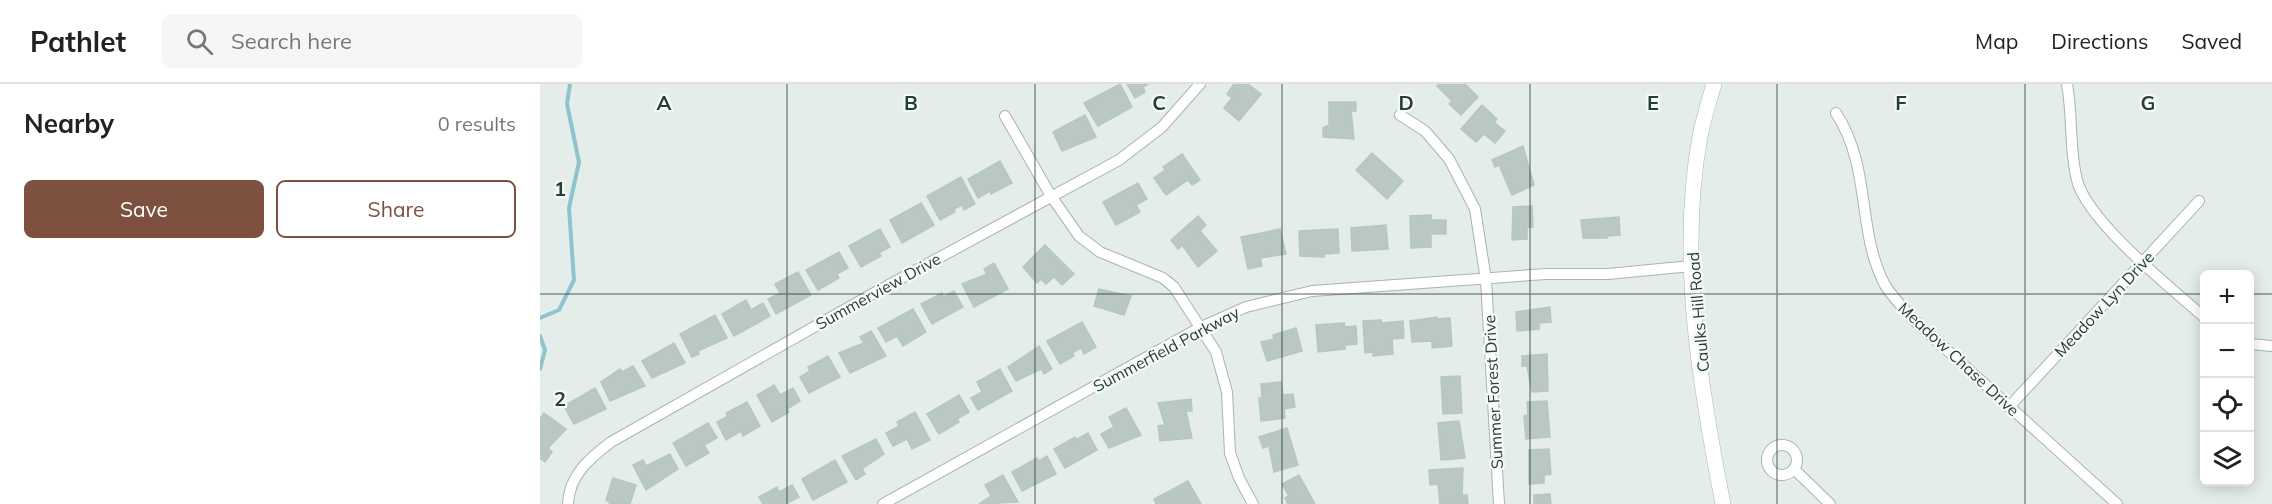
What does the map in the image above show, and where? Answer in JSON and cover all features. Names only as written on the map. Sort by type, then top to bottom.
[{"type":"main road","name":"Caulks Hill Road","points":[[1714,84],[1700,137],[1692,202],[1691,266],[1701,365],[1723,504]]},
{"type":"street","name":"Summerview Drive","points":[[568,504],[568,494],[584,463],[611,442],[1119,160],[1162,127],[1200,84]]},
{"type":"street","points":[[2067,84],[2072,144],[2081,194],[2089,207],[2142,262],[2200,313]]},
{"type":"street","name":"Meadow Chase Drive","points":[[1836,113],[1853,144],[1870,241],[1886,286],[1915,321],[2117,504]]},
{"type":"street","name":"Summer Forest Drive","points":[[1400,115],[1425,131],[1449,159],[1475,209],[1486,280],[1499,504]]},
{"type":"street","points":[[1005,116],[1051,196],[1079,236],[1100,252],[1148,270],[1174,287],[1216,352],[1227,392],[1230,453],[1239,478],[1253,504]]},
{"type":"street","name":"Meadow Lyn Drive","points":[[2009,408],[2199,201]]},
{"type":"street","name":"Summerfield Parkway","points":[[883,504],[1199,328],[1246,307],[1286,296],[1336,289],[1546,274],[1608,274],[1691,266]]},
{"type":"street","points":[[2254,344],[2272,346]]},
{"type":"street","points":[[1794,468],[1830,504]]},
{"type":"building","points":[[1120,84],[1132,107],[1098,126],[1084,103]]},
{"type":"building","points":[[1127,84],[1148,84],[1143,87],[1145,92],[1135,98]]},
{"type":"building","points":[[1234,84],[1248,84],[1261,94],[1239,121],[1224,108],[1232,98],[1227,94]]},
{"type":"building","points":[[1439,84],[1465,84],[1478,97],[1461,115],[1449,104],[1452,101],[1437,86]]},
{"type":"building","points":[[1329,102],[1356,102],[1356,111],[1351,111],[1354,139],[1323,137],[1323,128],[1329,125]]},
{"type":"building","points":[[1482,105],[1497,119],[1494,122],[1505,131],[1495,143],[1484,134],[1476,142],[1461,129]]},
{"type":"building","points":[[1085,115],[1096,137],[1062,151],[1053,132]]},
{"type":"building","points":[[1523,146],[1534,185],[1512,195],[1499,165],[1495,167],[1492,160]]},
{"type":"building","points":[[1372,153],[1403,181],[1387,199],[1356,170]]},
{"type":"building","points":[[1182,154],[1200,180],[1192,185],[1188,180],[1166,195],[1154,178],[1165,170],[1163,167]]},
{"type":"building","points":[[1000,161],[1012,183],[978,198],[968,179]]},
{"type":"building","points":[[961,177],[975,204],[964,210],[962,205],[954,209],[955,212],[940,220],[927,196]]},
{"type":"building","points":[[1138,183],[1147,199],[1136,205],[1140,212],[1116,225],[1103,202]]},
{"type":"building","points":[[921,203],[934,225],[902,243],[890,220]]},
{"type":"building","points":[[1532,206],[1533,227],[1527,227],[1527,239],[1512,240],[1513,207]]},
{"type":"building","points":[[1431,215],[1431,220],[1446,220],[1446,234],[1431,234],[1431,247],[1411,248],[1410,216]]},
{"type":"building","points":[[1198,216],[1206,225],[1200,231],[1217,251],[1198,267],[1182,245],[1178,249],[1171,240]]},
{"type":"building","points":[[1619,217],[1620,235],[1607,236],[1607,238],[1583,238],[1581,220]]},
{"type":"building","points":[[1386,225],[1388,249],[1352,251],[1351,228]]},
{"type":"building","points":[[880,229],[890,247],[879,253],[881,256],[861,267],[849,246]]},
{"type":"building","points":[[1280,229],[1286,254],[1260,258],[1262,266],[1248,269],[1241,237]]},
{"type":"building","points":[[1338,229],[1339,253],[1324,254],[1324,257],[1300,256],[1299,231]]},
{"type":"building","points":[[1045,245],[1074,274],[1062,285],[1054,277],[1046,284],[1041,279],[1037,283],[1023,267]]},
{"type":"building","points":[[839,252],[848,268],[837,274],[839,278],[818,290],[806,270]]},
{"type":"building","points":[[994,263],[1008,289],[974,307],[962,284],[987,274],[984,269]]},
{"type":"building","points":[[798,272],[811,295],[776,314],[768,299],[780,293],[775,284]]},
{"type":"building","points":[[1099,289],[1131,296],[1124,315],[1094,306]]},
{"type":"building","points":[[954,291],[963,307],[932,324],[921,304],[942,293],[943,297]]},
{"type":"building","points":[[746,300],[751,310],[763,303],[770,316],[734,336],[722,314]]},
{"type":"building","points":[[1550,307],[1551,322],[1539,323],[1539,329],[1517,331],[1516,312]]},
{"type":"building","points":[[913,309],[926,332],[903,346],[897,336],[886,342],[878,328]]},
{"type":"building","points":[[715,315],[727,338],[698,351],[699,354],[692,357],[680,334]]},
{"type":"building","points":[[1437,317],[1437,319],[1450,318],[1452,346],[1432,348],[1432,341],[1412,342],[1410,321]]},
{"type":"building","points":[[1381,320],[1382,323],[1403,321],[1404,338],[1392,339],[1393,354],[1373,356],[1373,352],[1365,353],[1363,321]]},
{"type":"building","points":[[1082,322],[1096,347],[1084,354],[1081,348],[1072,353],[1074,356],[1060,364],[1047,341]]},
{"type":"building","points":[[1344,323],[1345,327],[1356,326],[1357,344],[1345,345],[1345,349],[1318,352],[1316,325]]},
{"type":"building","points":[[1296,328],[1302,351],[1267,361],[1261,342],[1274,339],[1273,335]]},
{"type":"building","points":[[871,331],[886,356],[850,373],[839,353],[864,343],[860,337]]},
{"type":"building","points":[[674,343],[685,363],[652,378],[642,361]]},
{"type":"building","points":[[1039,346],[1052,369],[1044,374],[1041,369],[1016,381],[1008,367]]},
{"type":"building","points":[[1547,354],[1548,391],[1532,392],[1527,366],[1522,366],[1522,356]]},
{"type":"building","points":[[828,356],[840,377],[809,393],[800,377],[810,371],[808,367]]},
{"type":"building","points":[[633,366],[645,386],[610,401],[601,382],[620,369],[622,372]]},
{"type":"building","points":[[1000,369],[1012,391],[978,410],[971,398],[982,392],[977,382]]},
{"type":"building","points":[[1460,376],[1462,413],[1443,414],[1441,377]]},
{"type":"building","points":[[1281,382],[1283,395],[1293,394],[1295,407],[1284,409],[1285,418],[1261,421],[1259,398],[1262,398],[1261,384]]},
{"type":"building","points":[[774,385],[780,395],[793,388],[800,401],[787,409],[789,412],[772,422],[757,395]]},
{"type":"building","points":[[595,388],[606,409],[574,424],[564,406]]},
{"type":"building","points":[[959,395],[969,412],[957,419],[959,422],[939,434],[927,414]]},
{"type":"building","points":[[1191,399],[1192,411],[1186,411],[1192,438],[1160,441],[1158,426],[1165,425],[1158,403]]},
{"type":"building","points":[[1547,401],[1550,437],[1526,439],[1524,416],[1528,415],[1527,402]]},
{"type":"building","points":[[747,402],[760,426],[743,436],[741,431],[726,440],[717,422],[728,416],[726,413]]},
{"type":"building","points":[[1126,408],[1141,435],[1109,448],[1101,434],[1114,427],[1109,417]]},
{"type":"building","points":[[915,412],[930,440],[912,449],[907,439],[893,446],[886,433],[899,426],[897,422]]},
{"type":"building","points":[[544,413],[566,429],[548,448],[552,452],[545,462],[540,458],[540,419]]},
{"type":"building","points":[[1459,421],[1465,458],[1441,460],[1438,423]]},
{"type":"building","points":[[708,423],[717,438],[704,445],[709,453],[686,466],[673,443]]},
{"type":"building","points":[[1287,428],[1298,465],[1274,472],[1269,446],[1263,448],[1259,437]]},
{"type":"building","points":[[1088,433],[1097,450],[1065,468],[1054,449],[1075,437],[1076,440]]},
{"type":"building","points":[[876,439],[884,454],[862,469],[865,474],[856,480],[842,456]]},
{"type":"building","points":[[1549,449],[1551,474],[1544,475],[1544,483],[1529,484],[1529,450]]},
{"type":"building","points":[[670,454],[678,469],[646,490],[633,465],[643,460],[646,466]]},
{"type":"building","points":[[1047,456],[1056,474],[1022,491],[1012,472],[1037,458],[1039,461]]},
{"type":"building","points":[[835,460],[847,482],[813,500],[802,479]]},
{"type":"building","points":[[1463,468],[1462,495],[1467,495],[1468,504],[1440,504],[1438,484],[1430,485],[1429,470]]},
{"type":"building","points":[[1003,475],[1018,502],[979,504],[991,496],[985,485]]},
{"type":"building","points":[[1299,475],[1315,504],[1288,504],[1285,498],[1289,496],[1282,484]]},
{"type":"building","points":[[613,478],[636,485],[630,504],[609,504],[610,502],[606,500]]},
{"type":"building","points":[[1188,481],[1201,504],[1156,504],[1154,499]]},
{"type":"building","points":[[792,485],[799,497],[786,504],[763,504],[759,497],[777,487],[779,492]]},
{"type":"building","points":[[1550,494],[1551,504],[1534,504],[1534,495]]},
{"type":"waterway","points":[[540,318],[559,310],[574,280],[569,208],[579,162],[567,104],[570,84]]},
{"type":"waterway","points":[[540,336],[545,350],[540,369]]}]
